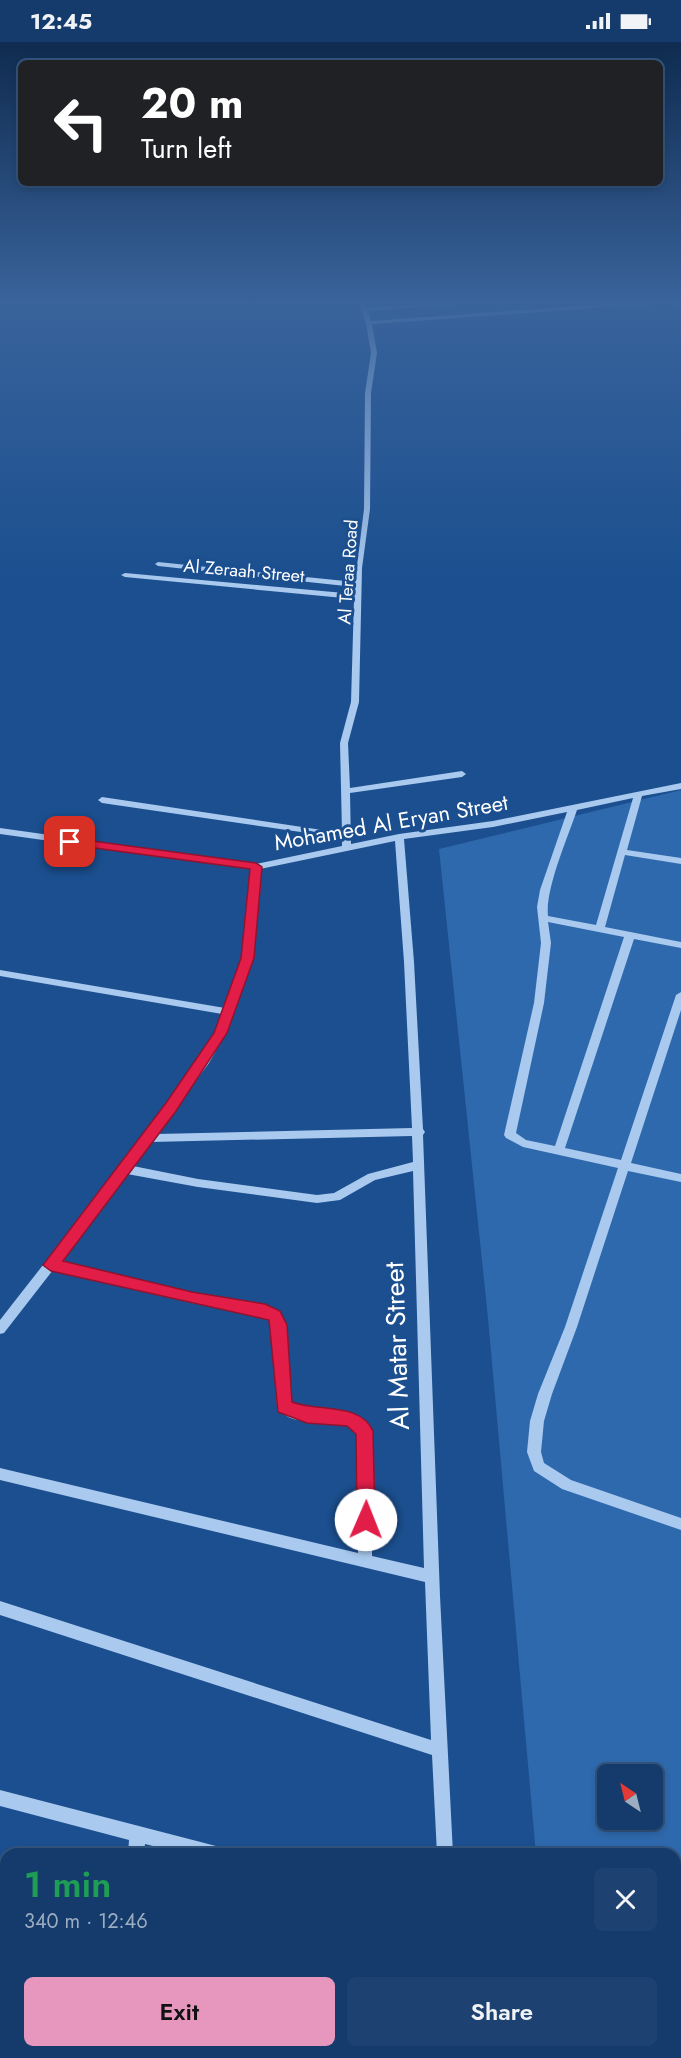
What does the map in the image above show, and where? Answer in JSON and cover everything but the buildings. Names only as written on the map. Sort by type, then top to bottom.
[{"type":"street","name":"Al Teraa Road","points":[[347,847],[344,742],[355,702],[359,585],[367,509],[368,394]]},
{"type":"street","points":[[158,564],[359,585]]},
{"type":"street","name":"Al Zeraah Street","points":[[126,575],[359,597]]},
{"type":"street","points":[[346,791],[462,774]]},
{"type":"street","name":"Mohamed Al Eryan Street","points":[[0,831],[256,867],[399,837],[493,824],[681,786]]},
{"type":"street","points":[[599,930],[638,795]]},
{"type":"street","points":[[102,800],[347,836]]},
{"type":"street","points":[[573,808],[545,890],[543,918],[546,943],[538,1003],[510,1135],[523,1143],[681,1178]]},
{"type":"street","name":"Al Matar Street","points":[[399,837],[408,930],[419,1132],[432,1576],[445,1848]]},
{"type":"street","points":[[623,852],[681,861]]},
{"type":"street","points":[[0,1329],[148,1138],[205,1060],[229,1012],[247,958],[256,867]]},
{"type":"street","points":[[543,918],[681,945]]},
{"type":"street","points":[[559,1150],[630,935]]},
{"type":"street","points":[[0,973],[229,1012]]},
{"type":"street","points":[[681,995],[572,1327],[544,1394],[537,1421],[534,1452],[539,1467],[567,1485],[681,1524]]},
{"type":"street","points":[[148,1138],[419,1132]]},
{"type":"street","points":[[124,1169],[198,1184],[317,1199],[336,1197],[372,1177],[419,1165]]},
{"type":"street","points":[[51,1265],[192,1298],[265,1311],[275,1316],[279,1325],[284,1407],[307,1416],[351,1419],[365,1431],[365,1561]]},
{"type":"street","points":[[0,1474],[432,1576]]},
{"type":"street","points":[[0,1608],[439,1750]]},
{"type":"street","points":[[0,1798],[194,1848]]},
{"type":"street","points":[[137,1848],[138,1833]]},
{"type":"shaded area","points":[[681,790],[681,1848],[535,1848],[488,1318],[439,849]]},
{"type":"route","points":[[70,842],[256,867],[252,931],[247,958],[221,1033],[205,1060],[171,1107],[51,1265],[192,1298],[265,1311],[275,1316],[279,1325],[284,1407],[296,1414],[307,1416],[351,1419],[365,1431],[367,1438],[366,1520]]}]
